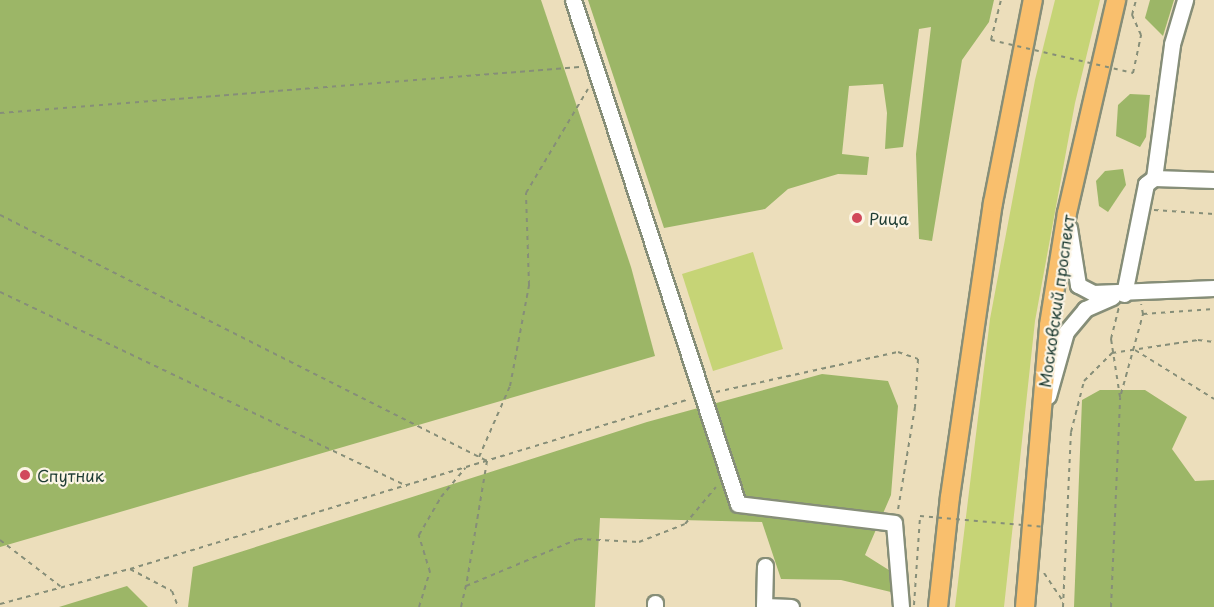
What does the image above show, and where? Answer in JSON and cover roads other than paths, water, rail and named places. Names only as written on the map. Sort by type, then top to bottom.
[{"type":"main road","points":[[938,607],[950,497],[993,203],[1033,0]]},
{"type":"main road","name":"Московский проспект","points":[[1025,607],[1049,325],[1067,213],[1116,0]]},
{"type":"street","points":[[573,0],[738,504],[894,523],[901,607]]},
{"type":"street","points":[[1131,294],[1142,195],[1154,178],[1172,44],[1185,0]]},
{"type":"street","points":[[1154,178],[1214,180]]},
{"type":"street","points":[[1067,213],[1078,285],[1093,293],[1131,294],[1214,288]]},
{"type":"street","points":[[1040,424],[1066,332],[1097,301],[1131,294]]},
{"type":"street","points":[[765,566],[764,606],[791,607]]},
{"type":"place","name":"Рица","points":[[857,218]]},
{"type":"place","name":"Спутник","points":[[25,475]]}]
